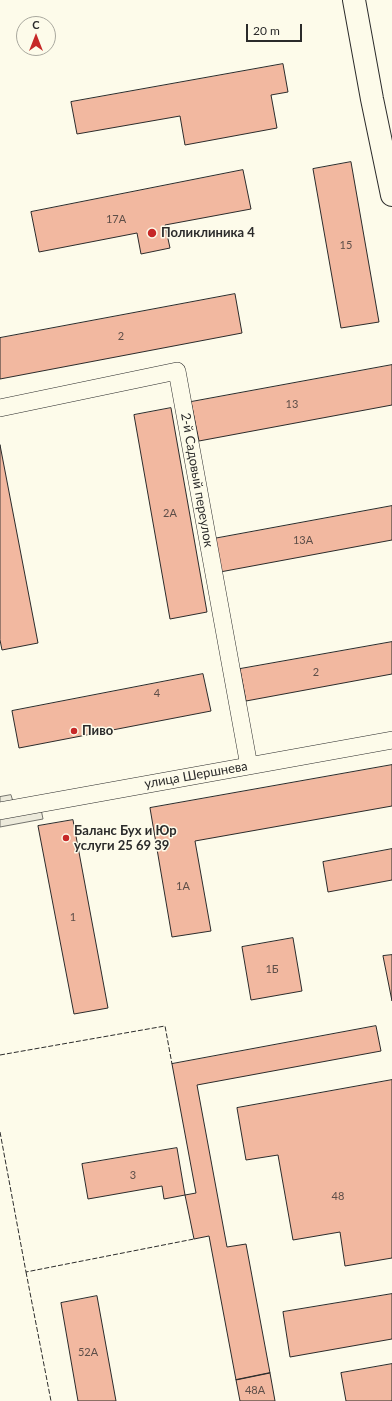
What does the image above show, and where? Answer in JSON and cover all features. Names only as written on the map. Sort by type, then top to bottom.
[{"type":"main road","points":[[354,0],[372,99],[392,195]]},
{"type":"street","name":"2-й Садовый переулок","points":[[0,408],[177,372],[249,766]]},
{"type":"street","name":"улица Шершнева","points":[[0,811],[392,740]]},
{"type":"shaded area","points":[[11,795],[15,808],[40,804],[43,819],[0,827],[0,797]]},
{"type":"building","points":[[283,64],[288,92],[271,95],[277,128],[185,145],[180,116],[77,134],[71,102]]},
{"type":"building","points":[[351,162],[379,322],[341,328],[313,169]]},
{"type":"building","points":[[243,170],[251,209],[165,225],[170,248],[141,254],[137,233],[39,252],[31,212]]},
{"type":"building","points":[[235,294],[242,333],[0,379],[0,338]]},
{"type":"building","points":[[392,365],[392,405],[199,441],[191,402]]},
{"type":"building","points":[[171,408],[207,612],[170,619],[134,415]]},
{"type":"building","points":[[0,445],[38,643],[2,650],[0,640]]},
{"type":"building","points":[[392,506],[392,540],[220,572],[213,539]]},
{"type":"building","points":[[392,642],[392,674],[246,701],[240,669]]},
{"type":"building","points":[[203,674],[211,711],[19,748],[12,711]]},
{"type":"building","points":[[392,765],[392,806],[195,841],[211,931],[172,937],[150,808]]},
{"type":"building","points":[[73,820],[108,1008],[74,1014],[38,826]]},
{"type":"building","points":[[392,849],[392,880],[328,892],[323,862]]},
{"type":"building","points":[[293,938],[302,991],[251,1000],[242,947]]},
{"type":"building","points":[[392,955],[392,1001],[383,956]]},
{"type":"building","points":[[376,1026],[381,1051],[197,1085],[227,1247],[246,1244],[270,1373],[236,1380],[209,1236],[194,1239],[185,1195],[196,1193],[172,1064]]},
{"type":"building","points":[[392,1080],[392,1258],[345,1266],[340,1232],[293,1240],[278,1155],[246,1160],[237,1108]]},
{"type":"building","points":[[177,1148],[185,1195],[164,1199],[162,1186],[88,1199],[82,1164]]},
{"type":"building","points":[[392,1294],[392,1339],[290,1357],[283,1312]]},
{"type":"building","points":[[97,1296],[116,1401],[78,1401],[61,1303]]},
{"type":"building","points":[[392,1364],[392,1401],[346,1401],[341,1373]]},
{"type":"building","points":[[270,1373],[275,1401],[240,1401],[236,1380]]},
{"type":"fence","points":[[0,1055],[165,1026],[172,1064]]},
{"type":"fence","points":[[0,1132],[26,1272],[194,1239]]},
{"type":"fence","points":[[26,1272],[51,1401]]},
{"type":"place","name":"Поликлиника 4","points":[[152,233]]},
{"type":"place","name":"Пиво","points":[[74,731]]},
{"type":"place","name":"Баланс Бух и Юр услуги 25 69 39","points":[[66,838]]}]
